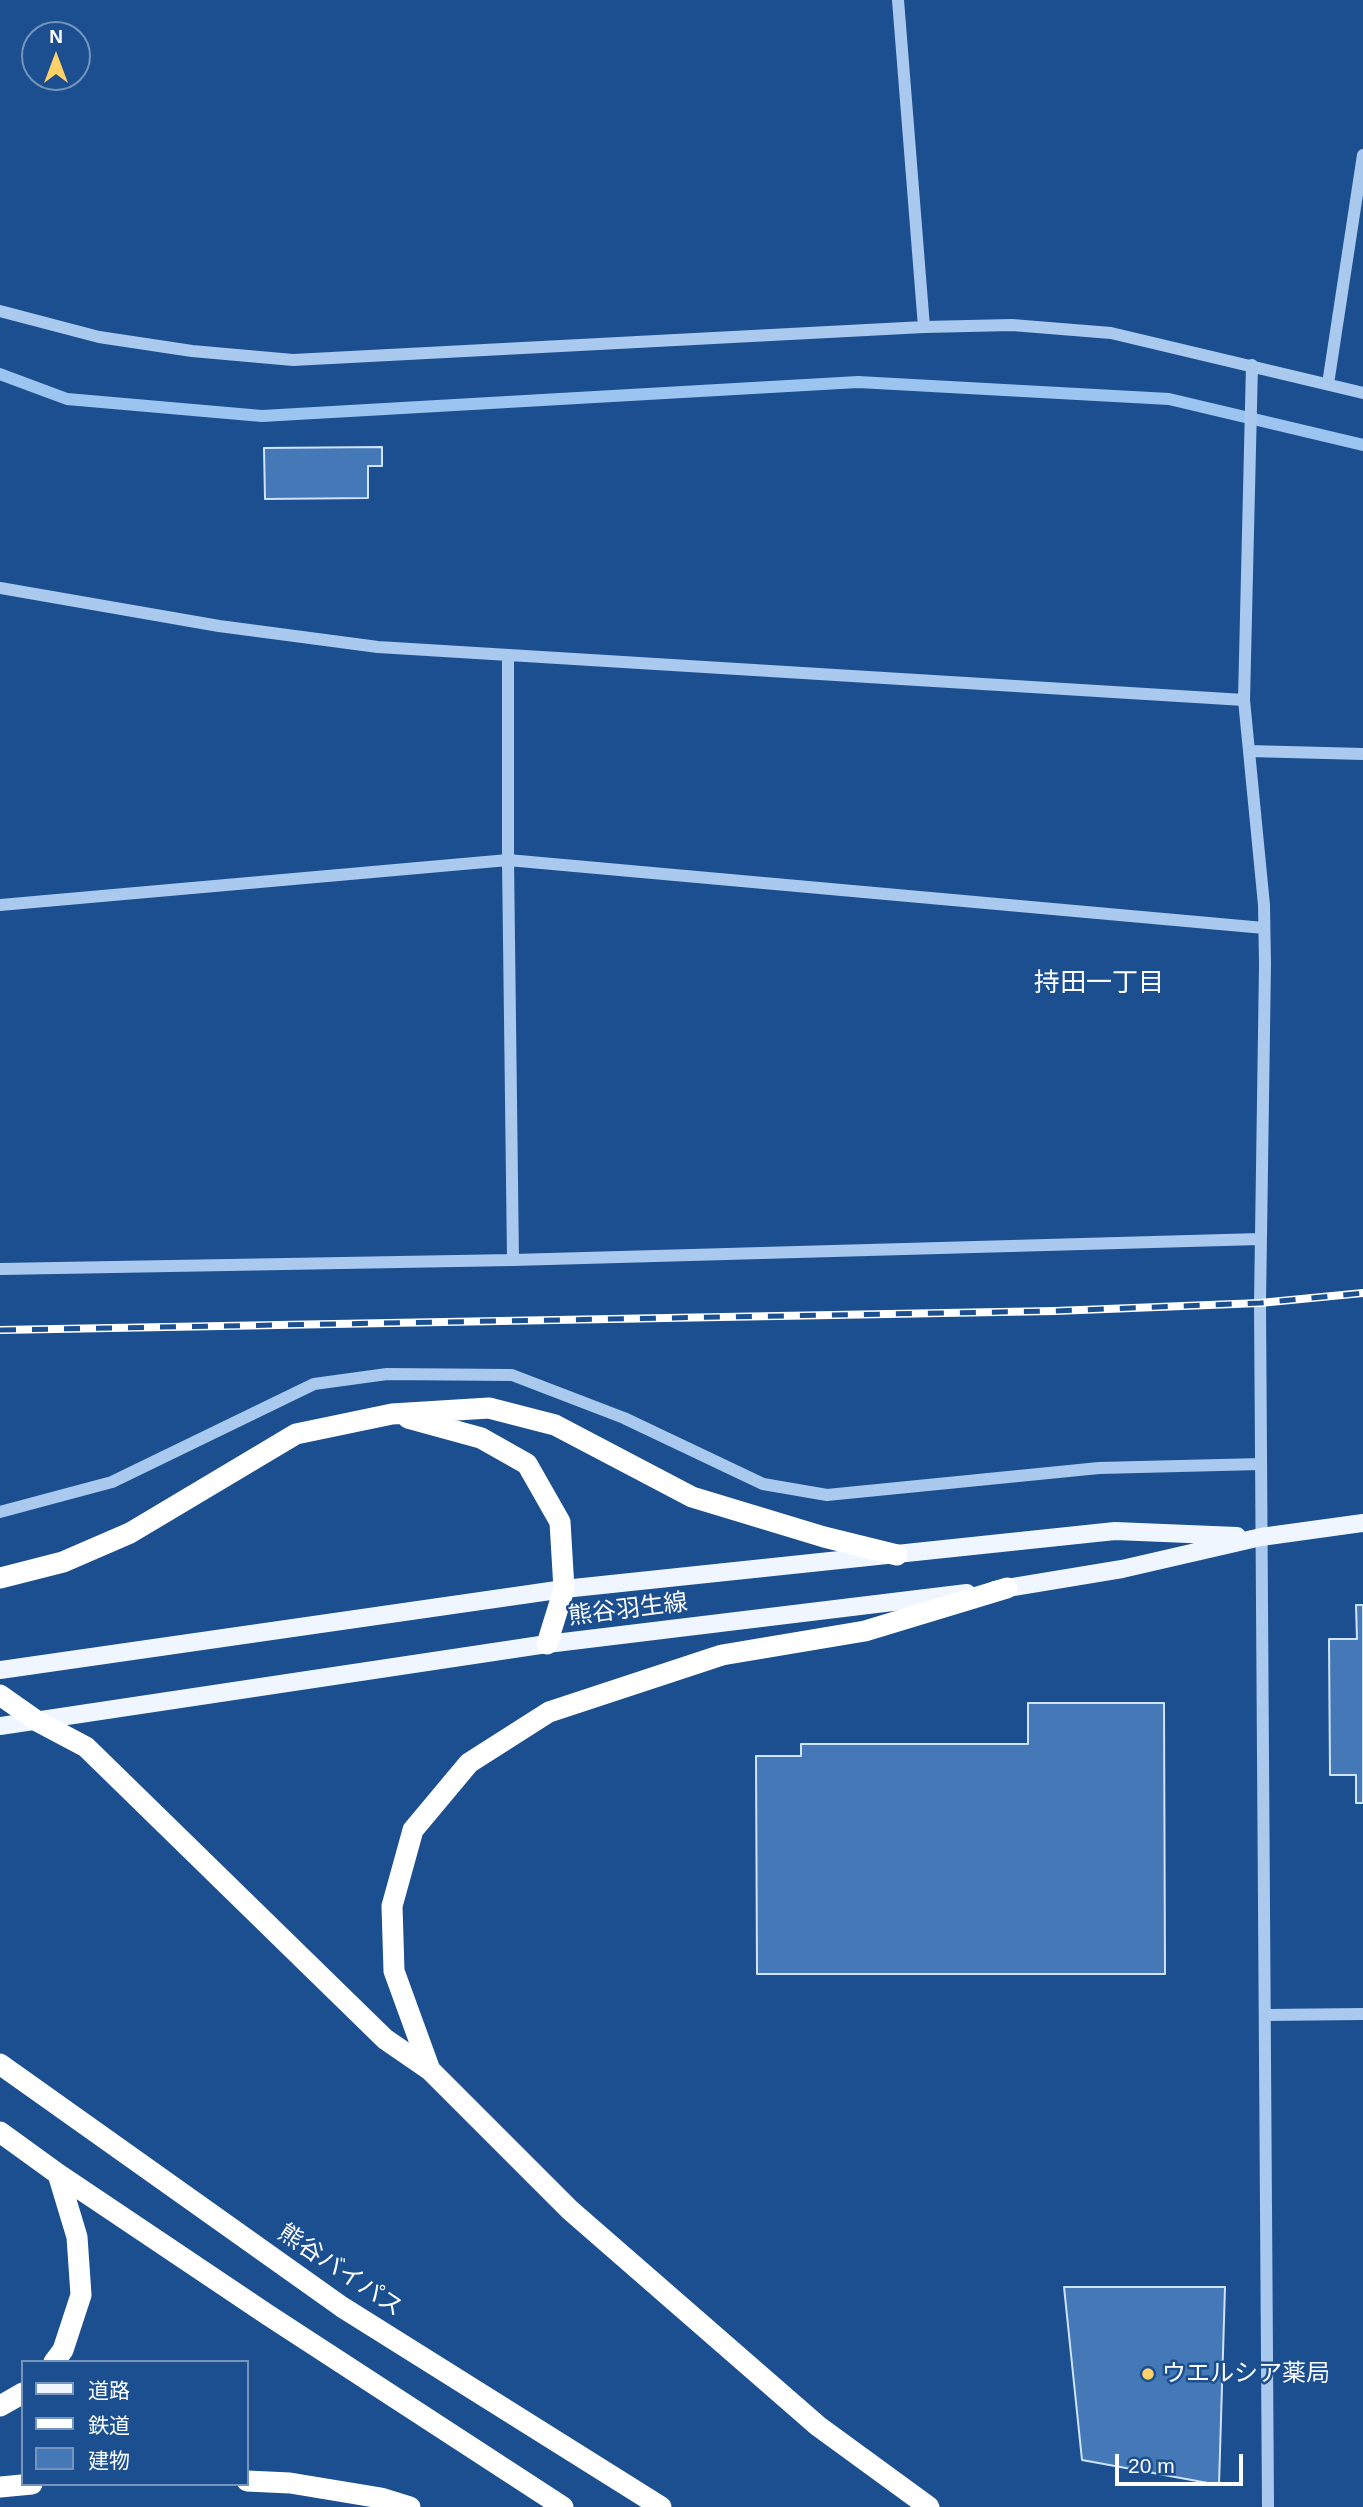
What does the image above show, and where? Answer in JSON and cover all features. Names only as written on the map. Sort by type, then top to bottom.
[{"type":"highway","points":[[0,1578],[63,1562],[130,1534],[296,1434],[392,1414],[489,1408],[555,1425],[692,1497],[824,1537],[897,1555]]},
{"type":"highway","points":[[392,1414],[481,1438],[527,1464],[560,1522],[564,1589],[547,1644]]},
{"type":"highway","points":[[430,2070],[394,1972],[392,1906],[413,1830],[469,1763],[549,1712],[722,1656],[865,1631],[1007,1588]]},
{"type":"highway","points":[[0,1695],[37,1721],[86,1747],[385,2039],[430,2070],[570,2210],[818,2426],[929,2507]]},
{"type":"highway","name":"熊谷バイパス","points":[[0,2064],[342,2306],[661,2507]]},
{"type":"highway","points":[[0,2132],[279,2322],[563,2507]]},
{"type":"highway","points":[[56,2360],[63,2350],[81,2295],[77,2237],[58,2174]]},
{"type":"highway","points":[[0,2406],[21,2394]]},
{"type":"highway","points":[[248,2481],[290,2483],[381,2498],[410,2507]]},
{"type":"highway","points":[[0,2487],[21,2485]]},
{"type":"main road","name":"熊谷羽生線","points":[[0,1726],[547,1644],[1007,1588],[1122,1569],[1261,1537],[1363,1523]]},
{"type":"main road","name":"熊谷羽生線","points":[[0,1670],[564,1589],[1115,1531],[1261,1537]]},
{"type":"street","points":[[898,0],[924,327]]},
{"type":"street","points":[[1328,384],[1363,155]]},
{"type":"street","points":[[0,311],[99,337],[192,351],[293,360],[924,327],[1012,325],[1111,333],[1363,393]]},
{"type":"street","points":[[1252,365],[1244,700],[1264,928],[1259,1239],[1268,2507]]},
{"type":"street","points":[[0,588],[259,631],[378,647],[1244,700]]},
{"type":"street","points":[[508,655],[513,1260]]},
{"type":"street","points":[[1249,751],[1363,754]]},
{"type":"street","points":[[0,905],[508,860],[1264,928]]},
{"type":"street","points":[[0,1269],[513,1260],[1259,1239]]},
{"type":"street","points":[[0,1512],[112,1482],[314,1384],[387,1374],[512,1375],[624,1419],[764,1484],[827,1495],[1099,1468],[1261,1464]]},
{"type":"street","points":[[1265,2015],[1363,2014]]},
{"type":"building","points":[[382,447],[382,466],[368,466],[368,498],[265,499],[264,448]]},
{"type":"building","points":[[1356,1605],[1363,1605],[1363,1803],[1356,1803],[1356,1775],[1330,1775],[1329,1639],[1357,1639]]},
{"type":"building","points":[[1028,1703],[1164,1703],[1165,1974],[757,1974],[756,1756],[801,1756],[801,1744],[1028,1744]]},
{"type":"building","name":"ウエルシア薬局","points":[[1064,2287],[1225,2287],[1219,2485],[1082,2460]]},
{"type":"waterway","points":[[0,374],[67,399],[262,416],[858,382],[1169,399],[1363,445]]},
{"type":"railway","points":[[0,1330],[1055,1311],[1260,1303],[1363,1293]]},
{"type":"place","name":"ウエルシア薬局","points":[[1148,2374]]},
{"type":"district","name":"持田一丁目","points":[[1099,984]]}]
